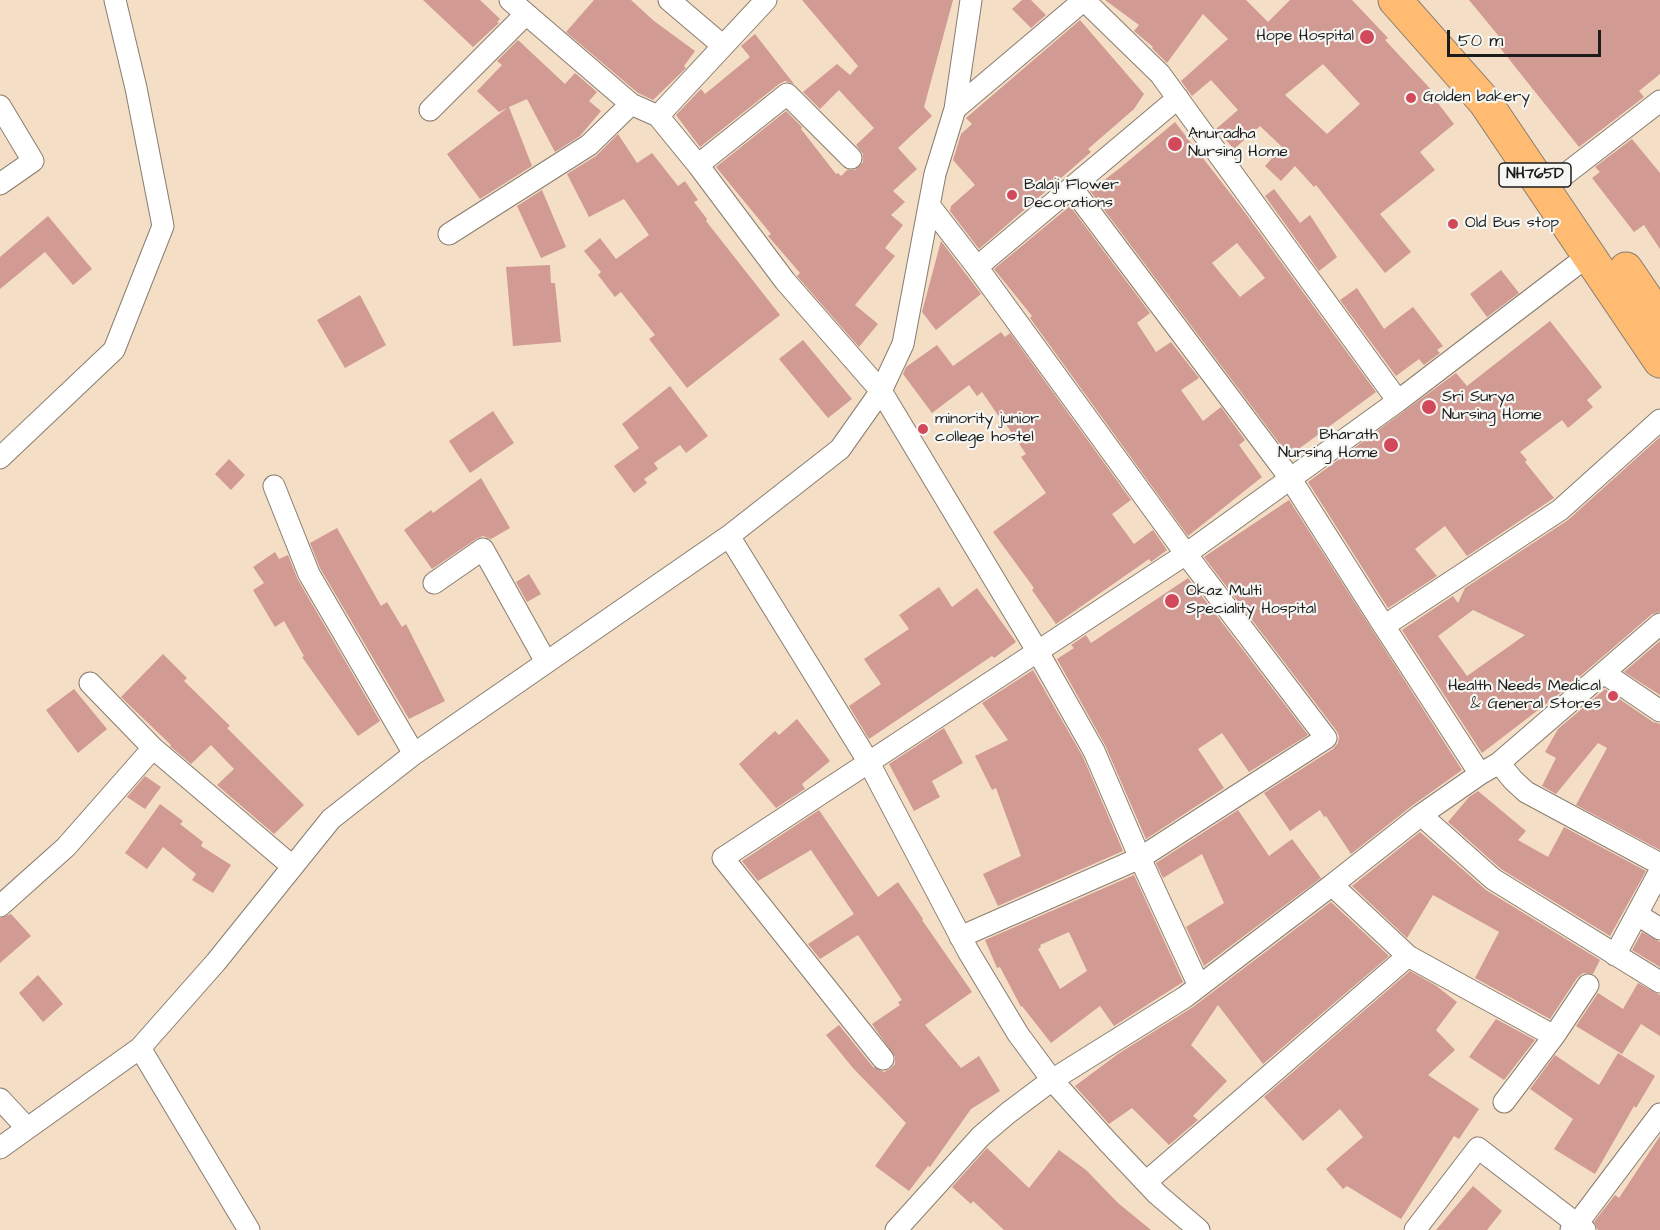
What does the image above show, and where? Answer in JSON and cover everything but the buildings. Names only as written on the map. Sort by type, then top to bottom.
[{"type":"highway","name":"NH765D","points":[[1395,0],[1485,102],[1660,361]]},
{"type":"highway","name":"NH765D","points":[[1423,0],[1504,90],[1660,319]]},
{"type":"street","points":[[0,458],[114,350],[163,226],[136,88],[115,0]]},
{"type":"street","points":[[510,0],[631,105],[658,116],[698,165],[785,281],[881,391],[1038,652],[1094,751],[1199,986]]},
{"type":"street","points":[[669,0],[722,45]]},
{"type":"street","points":[[658,116],[766,0]]},
{"type":"street","points":[[954,109],[1084,0],[1147,61],[1179,98],[1398,400]]},
{"type":"street","points":[[0,1148],[140,1048],[216,962],[331,819],[414,754],[729,536],[840,449],[881,391],[903,344],[935,174],[954,109],[969,1]]},
{"type":"street","points":[[430,110],[526,14]]},
{"type":"street","points":[[698,165],[787,94],[851,158]]},
{"type":"street","points":[[977,267],[1179,98]]},
{"type":"street","points":[[1563,176],[1660,101]]},
{"type":"street","points":[[449,234],[590,145],[631,105]]},
{"type":"street","points":[[0,106],[33,160],[0,184]]},
{"type":"street","points":[[1072,188],[1290,478],[1480,774]]},
{"type":"street","points":[[929,205],[977,267],[1186,554],[1326,738],[1140,858],[960,937]]},
{"type":"street","points":[[883,1059],[723,858],[1186,554],[1398,400],[1589,255]]},
{"type":"street","points":[[1384,626],[1560,510],[1660,420]]},
{"type":"street","points":[[274,486],[309,574],[414,754]]},
{"type":"street","points":[[729,536],[868,761],[960,937],[1018,1034],[1052,1080],[1146,1182],[1174,1210],[1199,1230]]},
{"type":"street","points":[[434,583],[483,549],[546,662]]},
{"type":"street","points":[[896,1230],[981,1136],[1052,1080],[1199,986],[1421,814],[1499,763],[1660,624]]},
{"type":"street","points":[[1604,673],[1660,711]]},
{"type":"street","points":[[90,683],[153,748],[292,866]]},
{"type":"street","points":[[0,906],[66,847],[153,748]]},
{"type":"street","points":[[1499,763],[1526,792],[1660,864]]},
{"type":"street","points":[[1421,814],[1493,879],[1660,982]]},
{"type":"street","points":[[1615,955],[1660,871]]},
{"type":"street","points":[[1332,885],[1408,956],[1554,1036]]},
{"type":"street","points":[[1638,915],[1660,929]]},
{"type":"street","points":[[1146,1182],[1408,956]]},
{"type":"street","points":[[1504,1102],[1588,986]]},
{"type":"street","points":[[140,1048],[249,1230]]},
{"type":"street","points":[[0,1099],[27,1128]]},
{"type":"street","points":[[1415,1230],[1478,1148],[1577,1228],[1660,1114]]},
{"type":"place","name":"Hope Hospital","points":[[1367,37]]},
{"type":"place","name":"Golden bakery","points":[[1411,98]]},
{"type":"place","name":"Anuradha Nursing Home","points":[[1175,144]]},
{"type":"place","name":"Balaji Flower Decorations","points":[[1012,195]]},
{"type":"place","name":"Old Bus stop","points":[[1453,224]]},
{"type":"place","name":"Sri Surya Nursing Home","points":[[1429,407]]},
{"type":"place","name":"minority junior college hostel","points":[[923,429]]},
{"type":"place","name":"Bharath Nursing Home","points":[[1391,445]]},
{"type":"place","name":"Okaz Multi Speciality Hospital","points":[[1172,601]]},
{"type":"place","name":"Health Needs Medical & General Stores","points":[[1613,696]]}]
